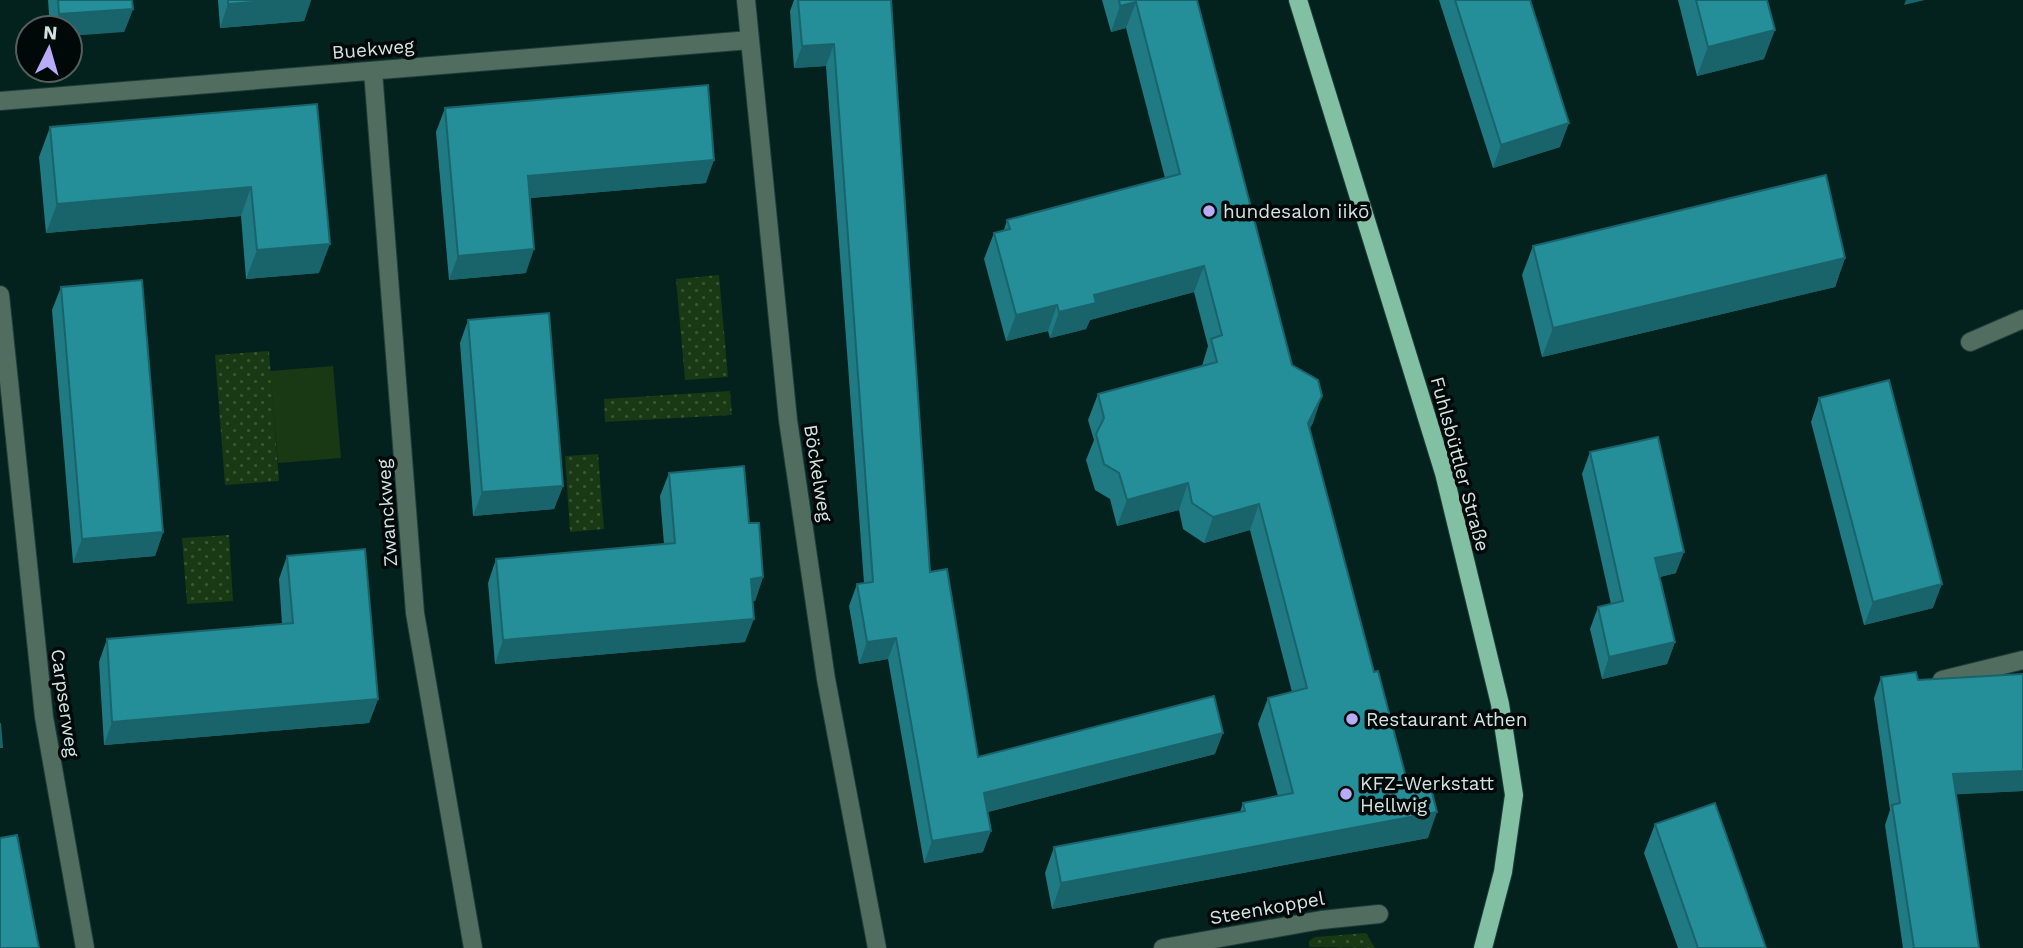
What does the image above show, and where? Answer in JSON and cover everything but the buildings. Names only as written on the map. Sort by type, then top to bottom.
[{"type":"main road","name":"Fuhlsbüttler Straße","points":[[1298,0],[1444,473],[1500,704],[1514,796],[1503,872],[1483,948]]},
{"type":"street","name":"Böckelweg","points":[[746,0],[788,420],[826,679],[877,948]]},
{"type":"street","name":"Buekweg","points":[[0,101],[750,40]]},
{"type":"street","name":"Zwanckweg","points":[[373,71],[415,613],[473,948]]},
{"type":"street","name":"Carpserweg","points":[[0,295],[44,716],[85,948]]},
{"type":"street","points":[[1970,342],[2023,319]]},
{"type":"street","points":[[1942,680],[2023,660]]},
{"type":"street","name":"Steenkoppel","points":[[1163,948],[1321,920],[1379,914]]},
{"type":"green space","points":[[719,275],[728,377],[685,380],[676,279]]},
{"type":"green space","points":[[269,351],[279,481],[225,485],[215,355]]},
{"type":"green space","points":[[333,366],[341,458],[278,463],[270,371]]},
{"type":"green space","points":[[730,391],[732,415],[605,422],[604,399]]},
{"type":"green space","points":[[598,454],[604,529],[570,532],[565,456]]},
{"type":"green space","points":[[229,535],[233,601],[187,604],[182,538]]},
{"type":"green space","points":[[1366,933],[1375,948],[1309,947],[1309,941],[1315,937]]},
{"type":"place","name":"hundesalon iikō","points":[[1209,211]]},
{"type":"place","name":"Restaurant Athen","points":[[1352,719]]},
{"type":"place","name":"KFZ-Werkstatt Hellwig","points":[[1346,794]]}]
